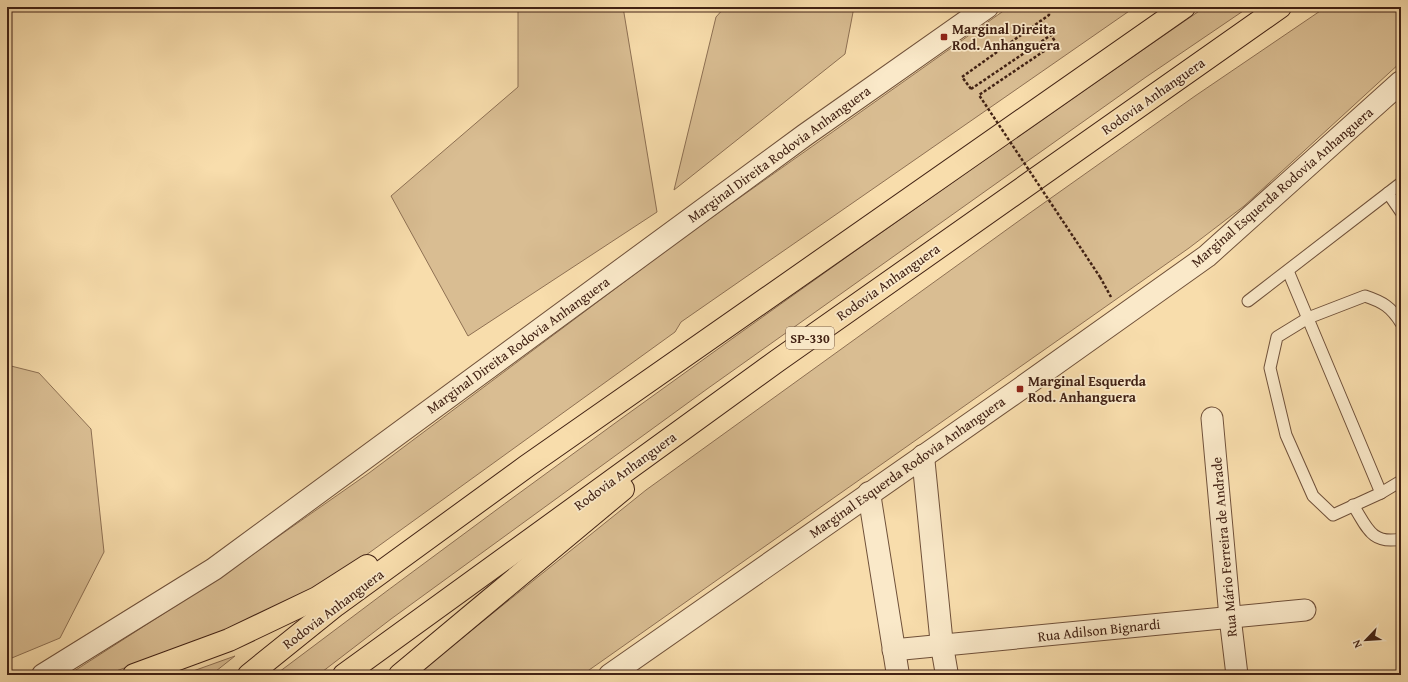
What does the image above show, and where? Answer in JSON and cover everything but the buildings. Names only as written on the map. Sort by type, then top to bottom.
[{"type":"highway","name":"Rodovia Anhanguera","points":[[249,675],[336,605],[527,466],[1184,7]]},
{"type":"highway","name":"Rodovia Anhanguera","points":[[344,675],[777,361],[1280,7]]},
{"type":"highway","points":[[400,675],[777,361]]},
{"type":"highway","points":[[134,675],[229,640],[317,598],[527,466]]},
{"type":"street","name":"Marginal Direita Rodovia Anhanguera","points":[[43,675],[214,569],[805,134],[987,7]]},
{"type":"street","name":"Marginal Esquerda Rodovia Anhanguera","points":[[610,675],[1020,389],[1207,256],[1401,82]]},
{"type":"street","name":"Rua Mário Ferreira de Andrade","points":[[1212,418],[1230,617],[1237,675]]},
{"type":"street","points":[[922,456],[942,646],[947,675]]},
{"type":"street","points":[[869,493],[898,675]]},
{"type":"street","name":"Rua Adilson Bignardi","points":[[893,650],[1304,610]]},
{"type":"lane","points":[[1248,301],[1401,183]]},
{"type":"lane","points":[[1388,192],[1401,212]]},
{"type":"lane","points":[[1288,271],[1381,492]]},
{"type":"lane","points":[[1401,323],[1394,311],[1379,301],[1365,296],[1308,318],[1277,337],[1270,368],[1286,436],[1313,496],[1333,515],[1401,481]]},
{"type":"lane","points":[[1353,505],[1373,536],[1388,542],[1401,539]]},
{"type":"path","points":[[1049,7],[1049,15],[962,76],[971,89],[1051,35],[1056,43],[979,95],[1100,277]]},
{"type":"shaded area","points":[[518,7],[623,7],[657,212],[468,336],[391,196],[518,87]]},
{"type":"shaded area","points":[[725,7],[854,7],[845,54],[674,190],[716,17]]},
{"type":"shaded area","points":[[1009,7],[1135,7],[681,322],[675,332],[355,563],[322,585],[205,639],[105,675],[68,675],[219,578],[369,473],[687,235]]},
{"type":"shaded area","points":[[1205,7],[1249,7],[1146,77],[707,389],[391,619],[318,675],[275,675],[504,504],[736,336],[970,170]]},
{"type":"shaded area","points":[[1326,7],[1401,7],[1401,62],[1244,206],[1189,248],[582,675],[416,675],[646,490],[1027,215],[1195,96]]},
{"type":"shaded area","points":[[7,365],[39,373],[91,429],[104,552],[60,638],[7,660]]},
{"type":"shaded area","points":[[235,656],[211,675],[182,675]]},
{"type":"place","name":"Marginal Direita Rod. Anhanguera","points":[[944,37]]},
{"type":"place","name":"Marginal Esquerda Rod. Anhanguera","points":[[1020,389]]}]
